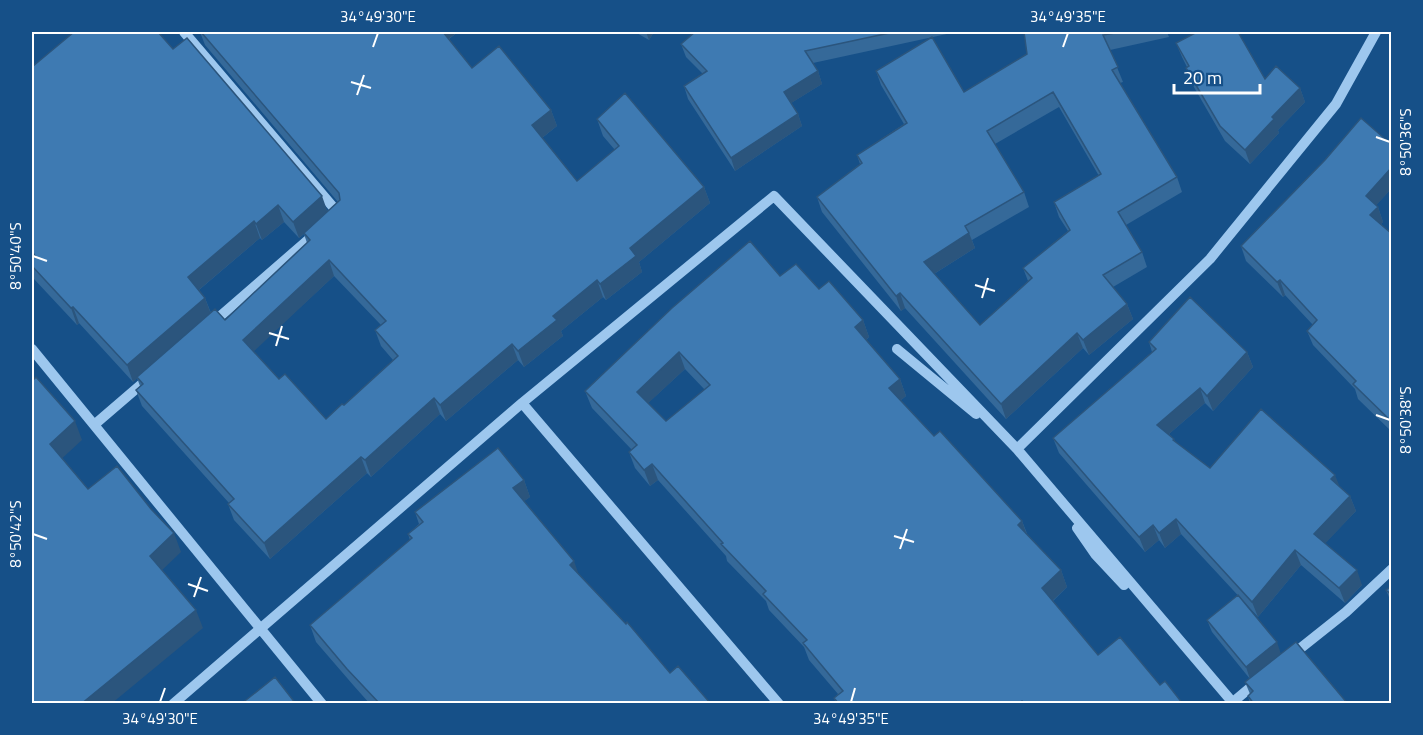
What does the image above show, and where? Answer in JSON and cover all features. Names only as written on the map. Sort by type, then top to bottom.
[{"type":"street","points":[[184,32],[339,213],[330,221]]},
{"type":"street","points":[[1017,449],[1210,259],[1336,104],[1376,32]]},
{"type":"street","points":[[173,704],[522,403],[774,196],[1017,449],[1234,703],[1268,674]]},
{"type":"street","points":[[203,331],[321,229]]},
{"type":"street","points":[[32,349],[322,704]]},
{"type":"street","points":[[897,349],[1017,449]]},
{"type":"street","points":[[94,425],[158,370]]},
{"type":"street","points":[[522,403],[779,704]]},
{"type":"street","points":[[1285,660],[1346,612],[1392,569]]},
{"type":"building","points":[[74,32],[158,32],[173,49],[187,38],[322,196],[293,222],[278,205],[256,224],[254,221],[188,277],[205,298],[127,365],[32,266],[32,259],[35,256],[32,251],[32,67]]},
{"type":"building","points":[[201,32],[443,32],[472,68],[499,46],[551,110],[532,125],[577,181],[619,146],[597,119],[625,93],[704,187],[630,248],[636,256],[600,284],[597,280],[553,316],[557,320],[518,351],[512,344],[440,405],[434,398],[365,460],[361,457],[264,543],[228,504],[234,499],[136,390],[143,384],[137,377],[215,309],[225,320],[310,240],[304,233],[340,200],[339,193]],"holes":[[[329,260],[386,321],[375,330],[398,356],[326,419],[285,374],[279,379],[243,340]]]},
{"type":"building","points":[[695,32],[894,32],[805,51],[818,71],[784,92],[798,114],[731,158],[684,86],[707,71],[681,44]]},
{"type":"building","points":[[1024,32],[1121,32],[1103,35],[1118,67],[1112,70],[1177,177],[1118,212],[1142,252],[1103,275],[1127,304],[1083,340],[1077,333],[1001,404],[900,293],[896,296],[817,197],[862,163],[857,155],[907,123],[876,71],[932,37],[964,92],[1027,54]],"holes":[[[1053,92],[1101,174],[1054,202],[1070,230],[1023,268],[1032,278],[980,325],[924,262],[969,233],[965,226],[1024,192],[987,131]]]},
{"type":"building","points":[[1197,32],[1238,32],[1265,79],[1276,66],[1300,88],[1245,150],[1220,126],[1186,68],[1189,66],[1176,43]]},
{"type":"building","points":[[1361,118],[1392,145],[1392,167],[1366,196],[1378,207],[1370,215],[1392,234],[1392,422],[1353,384],[1356,381],[1307,331],[1317,320],[1280,280],[1277,282],[1241,246],[1325,160]]},
{"type":"building","points":[[750,241],[780,276],[796,264],[819,289],[829,281],[863,320],[855,327],[900,379],[889,388],[934,436],[940,431],[1022,521],[1018,525],[1061,570],[1042,588],[1098,655],[1120,637],[1160,685],[1165,681],[1183,704],[1024,704],[1022,701],[1018,704],[839,704],[834,698],[843,691],[803,643],[807,640],[763,594],[766,591],[721,544],[723,543],[652,464],[644,470],[629,452],[637,445],[585,391],[672,308]],"holes":[[[679,352],[710,385],[666,421],[637,392]]]},
{"type":"building","points":[[1190,297],[1247,352],[1207,396],[1200,388],[1157,425],[1210,468],[1261,409],[1335,475],[1331,479],[1350,496],[1314,534],[1357,570],[1339,588],[1295,550],[1252,602],[1176,519],[1159,533],[1153,525],[1139,537],[1053,438],[1156,349],[1149,342]]},
{"type":"building","points":[[32,376],[34,379],[36,377],[75,421],[50,444],[88,489],[117,466],[151,509],[174,533],[150,556],[196,610],[81,704],[32,704]]},
{"type":"building","points":[[498,448],[524,480],[513,488],[574,561],[570,565],[626,624],[627,622],[670,673],[678,666],[711,704],[380,704],[310,625],[412,538],[408,534],[423,522],[415,512]]},
{"type":"building","points":[[1392,586],[1392,595],[1386,590]]},
{"type":"building","points":[[1238,595],[1277,642],[1246,667],[1207,620]]},
{"type":"building","points":[[1296,642],[1348,704],[1254,704],[1248,696],[1253,691],[1245,682]]},
{"type":"building","points":[[275,677],[296,704],[241,704]]}]
